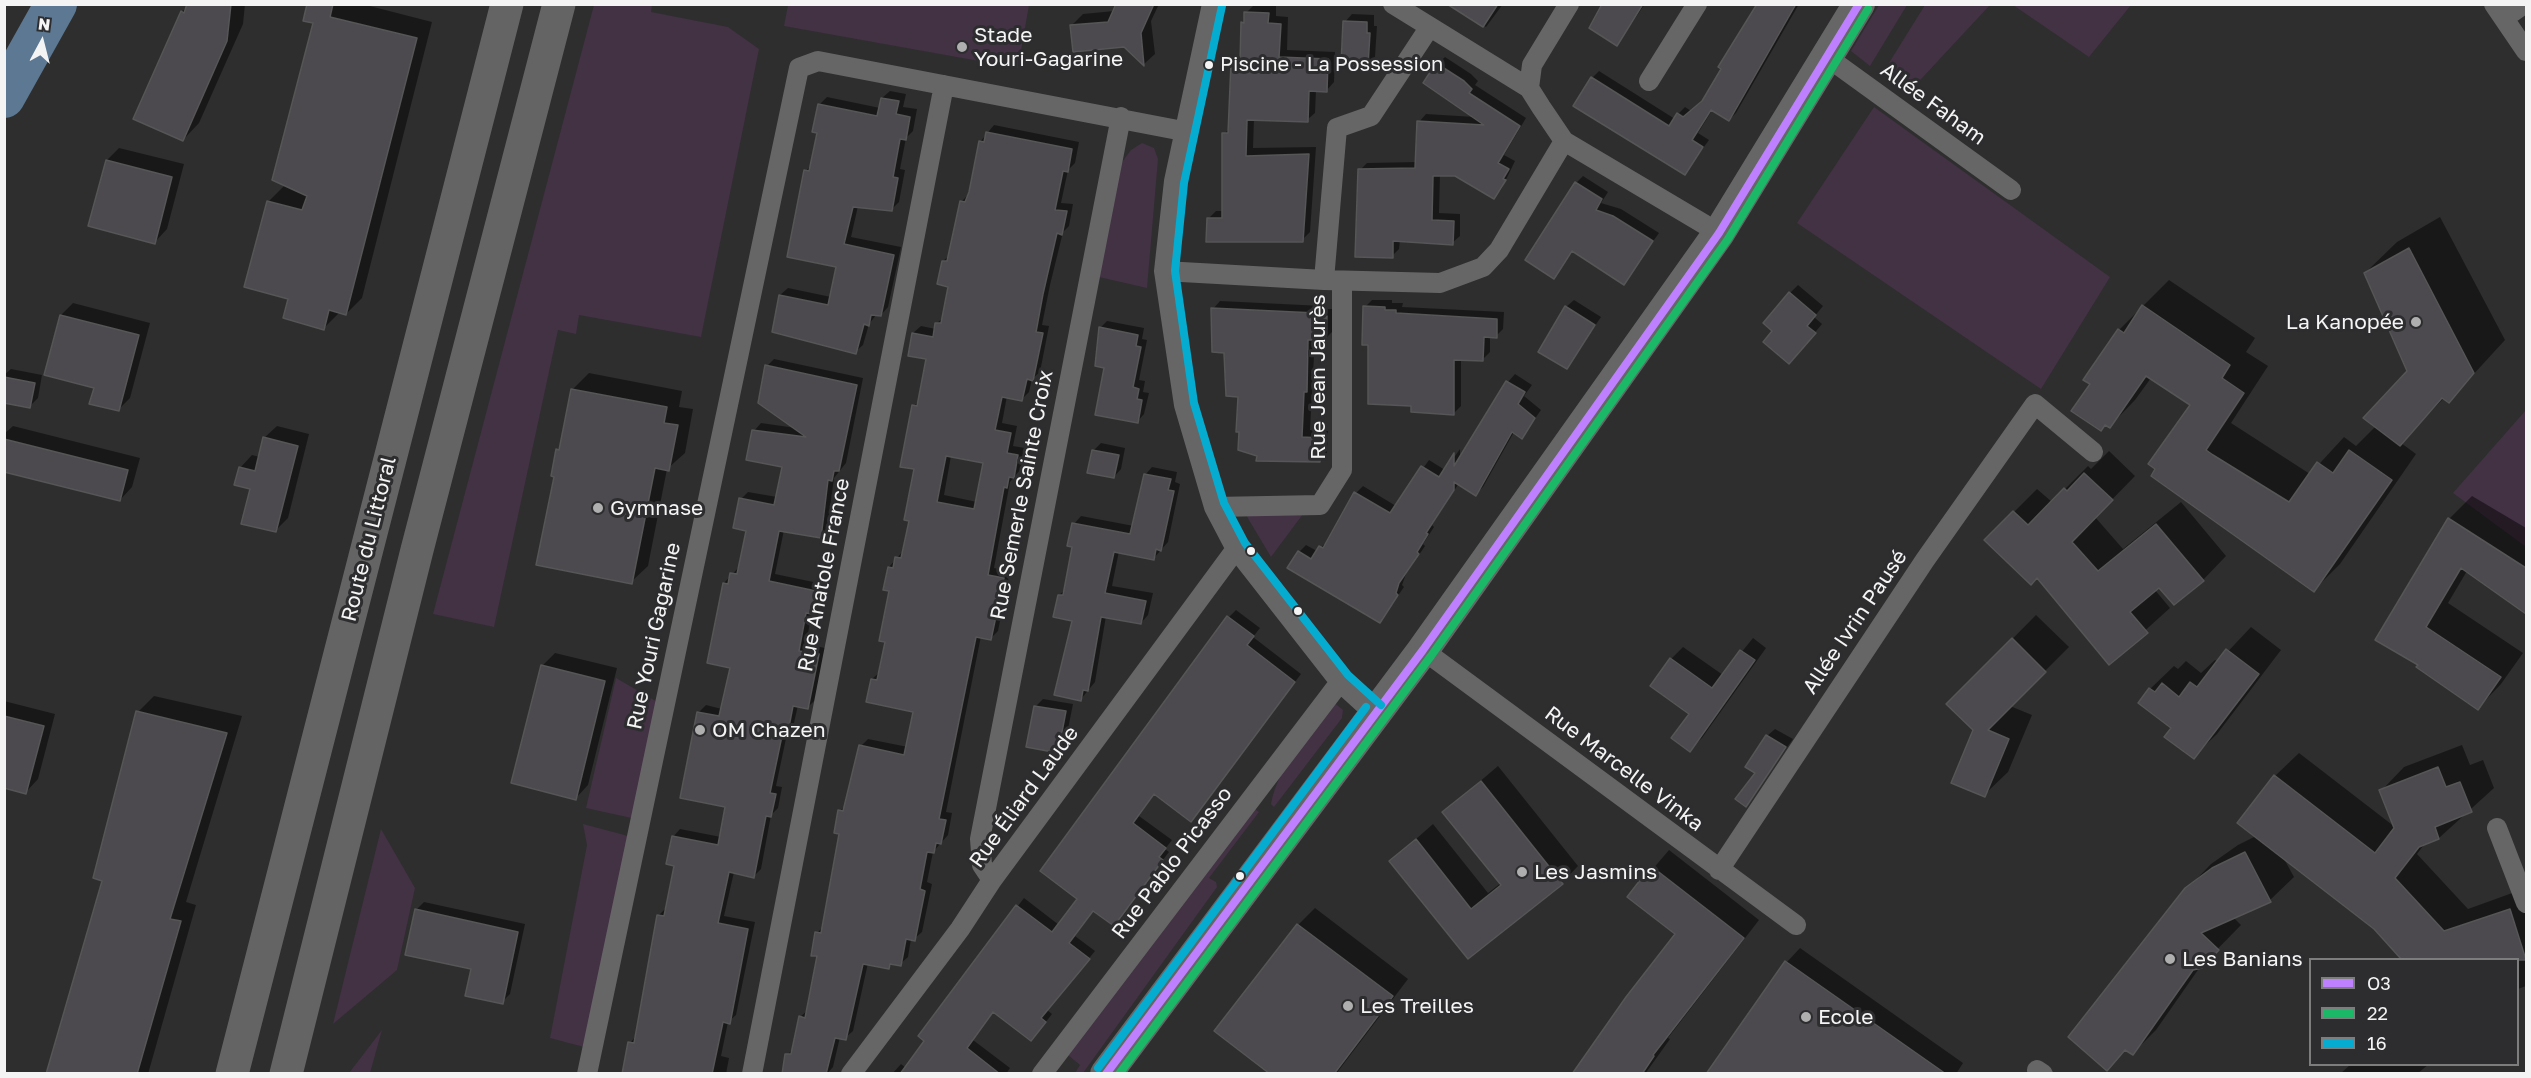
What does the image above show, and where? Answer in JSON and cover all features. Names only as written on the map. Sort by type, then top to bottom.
[{"type":"highway","name":"Route du Littoral","points":[[232,1074],[507,4]]},
{"type":"highway","points":[[286,1074],[417,550],[559,4]]},
{"type":"main road","points":[[1106,1074],[1423,650],[1719,233],[1859,4]]},
{"type":"street","points":[[1212,4],[1174,181],[1164,271],[1184,405],[1214,507],[1236,549],[1340,682],[1374,713]]},
{"type":"street","points":[[1529,88],[1532,64],[1569,4]]},
{"type":"street","points":[[1649,81],[1697,4]]},
{"type":"street","points":[[2524,4],[2499,11],[2526,51]]},
{"type":"street","points":[[1398,6],[1429,28],[1529,88],[1564,141],[1719,233]]},
{"type":"street","name":"Rue Jean Jaurès","points":[[1214,507],[1320,505],[1342,470],[1333,280],[1337,128],[1371,116],[1429,28]]},
{"type":"street","name":"Allée Faham","points":[[1827,57],[2011,190]]},
{"type":"street","name":"Rue Youri Gagarine","points":[[587,1074],[799,69],[818,61],[944,85]]},
{"type":"street","points":[[944,85],[1121,117],[1183,131]]},
{"type":"street","name":"Rue Anatole France","points":[[752,1074],[944,85]]},
{"type":"street","name":"Rue Semerle Sainte Croix","points":[[993,880],[982,865],[979,854],[980,839],[1121,117]]},
{"type":"street","name":"Rue Jean Jaurès","points":[[1164,271],[1440,283],[1483,267],[1499,250],[1564,141]]},
{"type":"street","name":"Allée Ivrin Pausé","points":[[1719,870],[1925,560],[2035,404],[2093,452]]},
{"type":"street","name":"Rue Éliard Laude","points":[[851,1074],[960,929],[993,880],[1236,549]]},
{"type":"street","name":"Rue Marcelle Vinka","points":[[1423,650],[1796,925]]},
{"type":"street","name":"Rue Pablo Picasso","points":[[1042,1074],[1340,682]]},
{"type":"street","points":[[2497,828],[2526,903]]},
{"type":"shaded area","name":"Stade Youri-Gagarine","points":[[788,4],[1029,5],[1018,68],[784,26]]},
{"type":"shaded area","points":[[594,5],[652,5],[651,12],[728,27],[759,49],[701,337],[579,315],[576,334],[558,330],[494,627],[433,614]]},
{"type":"shaded area","points":[[1879,5],[1907,5],[1870,66],[1851,51]]},
{"type":"shaded area","points":[[1925,5],[1990,5],[1910,91],[1884,71]]},
{"type":"shaded area","points":[[2013,5],[2131,5],[2089,57]]},
{"type":"shaded area","points":[[1874,107],[2110,277],[2041,389],[1797,223]]},
{"type":"shaded area","points":[[1142,143],[1154,148],[1158,159],[1147,288],[1099,277],[1119,166],[1131,150]]},
{"type":"shaded area","points":[[2526,410],[2526,547],[2453,493]]},
{"type":"shaded area","points":[[1303,514],[1271,557],[1246,515]]},
{"type":"shaded area","points":[[616,678],[659,703],[636,819],[586,808]]},
{"type":"shaded area","points":[[1332,701],[1343,710],[1342,718],[1274,807],[1271,804],[1275,789],[1287,762]]},
{"type":"shaded area","points":[[1252,807],[1259,812],[1209,878],[1216,882],[1217,887],[1083,1073],[1075,1073],[1080,1065],[1068,1055]]},
{"type":"shaded area","points":[[583,824],[632,837],[584,1047],[550,1038],[587,845]]},
{"type":"shaded area","points":[[381,829],[415,888],[397,970],[333,1024]]},
{"type":"shaded area","points":[[382,1030],[370,1073],[349,1073]]},
{"type":"building","points":[[187,4],[231,4],[227,41],[183,141],[133,119],[181,11],[184,13]]},
{"type":"building","points":[[307,4],[333,4],[330,17],[417,38],[346,315],[329,310],[324,330],[283,318],[288,299],[244,287],[267,201],[302,210],[307,196],[272,180],[313,23],[303,21]]},
{"type":"building","points":[[1116,4],[1154,4],[1141,33],[1144,66],[1124,47],[1073,52],[1070,25],[1108,22]]},
{"type":"building","points":[[1447,4],[1498,4],[1483,27]]},
{"type":"building","points":[[1602,4],[1643,4],[1617,46],[1589,28]]},
{"type":"building","points":[[1757,4],[1796,4],[1729,121],[1711,110],[1692,140],[1703,147],[1685,175],[1573,106],[1591,77],[1669,126],[1677,113],[1683,117],[1702,101],[1721,69],[1718,67]]},
{"type":"building","points":[[1244,12],[1269,13],[1268,23],[1281,24],[1279,57],[1328,59],[1327,92],[1309,91],[1308,122],[1247,120],[1246,156],[1309,154],[1303,242],[1206,242],[1207,218],[1222,218],[1222,133],[1228,133],[1231,63],[1240,63],[1241,22],[1244,23]]},
{"type":"building","points":[[1343,21],[1367,22],[1367,33],[1370,33],[1368,66],[1341,65]]},
{"type":"building","points":[[1436,63],[1464,81],[1472,89],[1469,93],[1520,126],[1498,163],[1509,169],[1503,179],[1506,180],[1494,199],[1455,176],[1433,176],[1432,220],[1454,221],[1453,245],[1393,241],[1393,258],[1355,257],[1358,169],[1415,168],[1417,121],[1484,125],[1423,83]]},
{"type":"building","points":[[881,98],[899,101],[896,114],[910,117],[906,140],[900,139],[893,177],[898,178],[892,211],[853,207],[844,244],[894,255],[881,316],[871,315],[869,326],[864,324],[856,354],[772,332],[779,295],[828,305],[836,267],[787,257],[804,170],[809,171],[817,133],[812,132],[818,104],[877,116]]},
{"type":"building","points":[[986,132],[1072,149],[1068,172],[1063,171],[1055,210],[1067,211],[1062,235],[1057,233],[1043,294],[1036,332],[1043,333],[1033,381],[1027,379],[1022,401],[1002,397],[995,430],[1011,433],[1007,453],[1018,455],[1014,478],[1009,477],[1007,488],[1004,487],[988,575],[1004,578],[991,640],[976,637],[939,819],[946,820],[941,844],[936,843],[934,853],[927,852],[920,889],[925,891],[915,941],[906,939],[901,966],[890,964],[889,969],[863,964],[846,1040],[835,1038],[826,1074],[782,1074],[785,1054],[791,1054],[799,1016],[805,1018],[817,956],[811,956],[815,932],[821,933],[839,834],[834,833],[838,810],[843,811],[859,745],[904,755],[913,712],[866,702],[871,679],[877,680],[885,642],[879,641],[889,591],[883,590],[888,567],[893,568],[895,557],[901,558],[909,521],[904,520],[914,469],[900,467],[912,405],[917,406],[926,359],[908,356],[912,333],[933,337],[935,323],[941,323],[948,287],[937,284],[942,261],[947,261],[960,201],[965,202],[969,192],[979,141],[984,142]],"holes":[[[946,456],[983,463],[974,509],[937,502]]]},
{"type":"building","points":[[106,160],[172,177],[155,244],[88,226]]},
{"type":"building","points":[[1575,182],[1602,199],[1596,210],[1613,216],[1653,241],[1624,285],[1572,251],[1554,279],[1525,260]]},
{"type":"building","name":"La Kanopée","points":[[2409,248],[2474,373],[2449,403],[2442,398],[2400,446],[2363,418],[2407,371],[2364,273]]},
{"type":"building","points":[[1789,292],[1816,315],[1807,326],[1816,333],[1789,364],[1763,342],[1772,331],[1763,323]]},
{"type":"building","points":[[2142,305],[2230,365],[2222,378],[2244,393],[2206,450],[2213,455],[2289,502],[2317,462],[2333,473],[2349,450],[2392,480],[2314,592],[2151,476],[2155,469],[2148,464],[2190,405],[2146,376],[2110,428],[2105,425],[2101,431],[2071,411],[2090,384],[2083,380],[2087,374],[2118,329],[2124,333]]},
{"type":"building","points":[[1363,306],[1385,307],[1385,310],[1396,310],[1396,313],[1497,319],[1497,338],[1484,337],[1483,361],[1454,360],[1454,415],[1411,412],[1411,406],[1368,404],[1368,345],[1362,345]]},
{"type":"building","points":[[1565,306],[1595,325],[1567,369],[1538,352]]},
{"type":"building","points":[[1211,308],[1316,313],[1316,316],[1327,316],[1326,340],[1308,340],[1307,392],[1304,392],[1302,437],[1321,438],[1320,462],[1256,461],[1257,456],[1238,450],[1239,432],[1236,432],[1238,397],[1226,396],[1224,353],[1212,352]]},
{"type":"building","points":[[60,315],[139,335],[119,411],[89,404],[94,388],[44,375]]},
{"type":"building","points":[[1099,327],[1138,335],[1136,346],[1141,347],[1133,387],[1139,389],[1137,399],[1142,400],[1138,423],[1095,415],[1104,368],[1095,366]]},
{"type":"building","points":[[765,365],[857,385],[839,471],[834,471],[832,481],[828,480],[821,538],[779,531],[769,581],[816,591],[812,614],[806,613],[799,651],[819,654],[808,709],[793,706],[788,732],[783,731],[770,793],[776,794],[771,817],[766,816],[754,878],[729,872],[718,923],[748,929],[730,1024],[723,1022],[712,1074],[622,1074],[628,1042],[634,1043],[657,915],[664,916],[674,866],[666,864],[672,836],[718,845],[725,807],[680,798],[697,712],[719,716],[730,668],[707,663],[723,583],[728,584],[730,573],[737,574],[746,531],[733,528],[739,498],[774,505],[782,467],[746,460],[752,430],[806,437],[758,403]]},
{"type":"building","points":[[4,377],[35,383],[30,408],[4,403]]},
{"type":"building","points":[[1506,381],[1525,392],[1518,404],[1535,418],[1522,439],[1512,432],[1476,496],[1454,482],[1454,490],[1426,533],[1428,534],[1417,552],[1419,554],[1399,583],[1396,593],[1398,595],[1380,623],[1287,568],[1298,551],[1311,559],[1319,546],[1323,548],[1354,492],[1390,513],[1421,466],[1439,477],[1454,453],[1454,466]]},
{"type":"building","name":"Gymnase","points":[[571,389],[667,407],[664,423],[678,425],[669,471],[655,468],[632,584],[536,565],[554,477],[551,476],[556,449],[559,450]]},
{"type":"building","points":[[263,437],[298,446],[276,532],[241,524],[250,489],[234,485],[239,467],[255,471]]},
{"type":"building","points":[[4,439],[128,470],[120,501],[4,472]]},
{"type":"building","points":[[1092,450],[1119,455],[1114,478],[1087,473]]},
{"type":"building","points":[[2084,473],[2113,500],[2072,542],[2098,571],[2156,524],[2204,581],[2174,605],[2159,588],[2130,612],[2148,633],[2109,665],[2037,578],[2031,585],[1984,540],[2013,511],[2028,525],[2064,488],[2067,491]]},
{"type":"building","points":[[1144,474],[1171,479],[1168,490],[1174,491],[1161,551],[1156,549],[1154,560],[1114,552],[1105,593],[1146,601],[1141,624],[1101,617],[1088,691],[1083,690],[1081,701],[1054,695],[1072,621],[1053,617],[1058,595],[1063,595],[1072,547],[1067,546],[1072,523],[1130,534]]},
{"type":"building","points":[[2448,518],[2526,568],[2526,614],[2461,568],[2426,627],[2501,677],[2478,710],[2416,667],[2418,665],[2375,640]]},
{"type":"building","points":[[1227,616],[1254,636],[1247,645],[1295,682],[1191,822],[1154,794],[1133,823],[1166,848],[1159,857],[1163,860],[1114,926],[1093,911],[1069,943],[1090,959],[1041,1018],[1046,1022],[1031,1041],[993,1012],[967,1048],[1000,1074],[900,1074],[924,1041],[918,1036],[1016,905],[1052,932],[1077,899],[1040,871]]},
{"type":"building","points":[[2012,638],[2046,672],[1988,730],[2009,739],[1985,797],[1951,783],[1973,730],[1946,704]]},
{"type":"building","points":[[2226,649],[2259,674],[2194,759],[2164,737],[2171,728],[2138,703],[2149,688],[2155,692],[2162,683],[2179,697],[2190,682],[2197,687]]},
{"type":"building","points":[[1740,650],[1755,660],[1690,752],[1671,738],[1689,714],[1650,686],[1670,658],[1712,688]]},
{"type":"building","points":[[541,665],[605,681],[576,800],[511,783]]},
{"type":"building","points":[[1034,706],[1066,711],[1058,753],[1026,747]]},
{"type":"building","points":[[136,711],[227,733],[170,919],[181,921],[137,1074],[46,1074],[102,881],[93,878]]},
{"type":"building","points":[[4,716],[44,726],[26,794],[4,788]]},
{"type":"building","points":[[1766,735],[1786,747],[1746,807],[1735,799],[1755,773],[1745,767]]},
{"type":"building","points":[[2438,767],[2446,787],[2460,782],[2472,812],[2435,827],[2439,839],[2419,847],[2395,878],[2444,931],[2510,909],[2526,960],[2519,960],[2519,958],[2400,958],[2374,929],[2237,823],[2274,775],[2375,853],[2394,828],[2379,790]]},
{"type":"building","name":"Les Jasmins","points":[[1481,781],[1563,884],[1468,959],[1389,861],[1416,839],[1471,909],[1501,885],[1442,812]]},
{"type":"building","name":"Les Banians","points":[[2245,852],[2271,902],[2201,933],[2219,950],[2202,968],[2193,970],[2133,1055],[2125,1050],[2107,1071],[2068,1037],[2185,888],[2212,868]]},
{"type":"building","points":[[1651,866],[1744,938],[1653,1055],[1642,1074],[1572,1074],[1626,997],[1675,934],[1627,897]]},
{"type":"building","points":[[415,909],[518,932],[503,1004],[465,996],[471,969],[405,955]]},
{"type":"building","name":"Les Treilles","points":[[1297,924],[1393,996],[1334,1074],[1270,1074],[1214,1031]]},
{"type":"building","name":"Ecole","points":[[1785,961],[1946,1074],[1706,1074]]},
{"type":"waterway","points":[[4,97],[56,4]]},
{"type":"transit line","name":"O3","points":[[1106,1074],[1423,650],[1719,233],[1859,4]]},
{"type":"transit line","name":"16","points":[[1222,6],[1184,183],[1175,271],[1194,403],[1224,503],[1245,543],[1348,675],[1381,705]]},
{"type":"transit line","name":"22","points":[[1119,1074],[1431,656],[1728,239],[1868,9]]},
{"type":"transit line","name":"16","points":[[1098,1068],[1366,707]]},
{"type":"place","name":"Stade Youri-Gagarine","points":[[962,47]]},
{"type":"place","name":"Piscine - La Possession","points":[[1209,65]]},
{"type":"place","name":"La Kanopée","points":[[2416,322]]},
{"type":"place","name":"Gymnase","points":[[598,508]]},
{"type":"place","name":"OM Chazen","points":[[700,730]]},
{"type":"place","name":"Les Jasmins","points":[[1522,872]]},
{"type":"place","name":"Les Banians","points":[[2170,959]]},
{"type":"place","name":"Les Treilles","points":[[1348,1006]]},
{"type":"place","name":"Ecole","points":[[1806,1017]]}]
